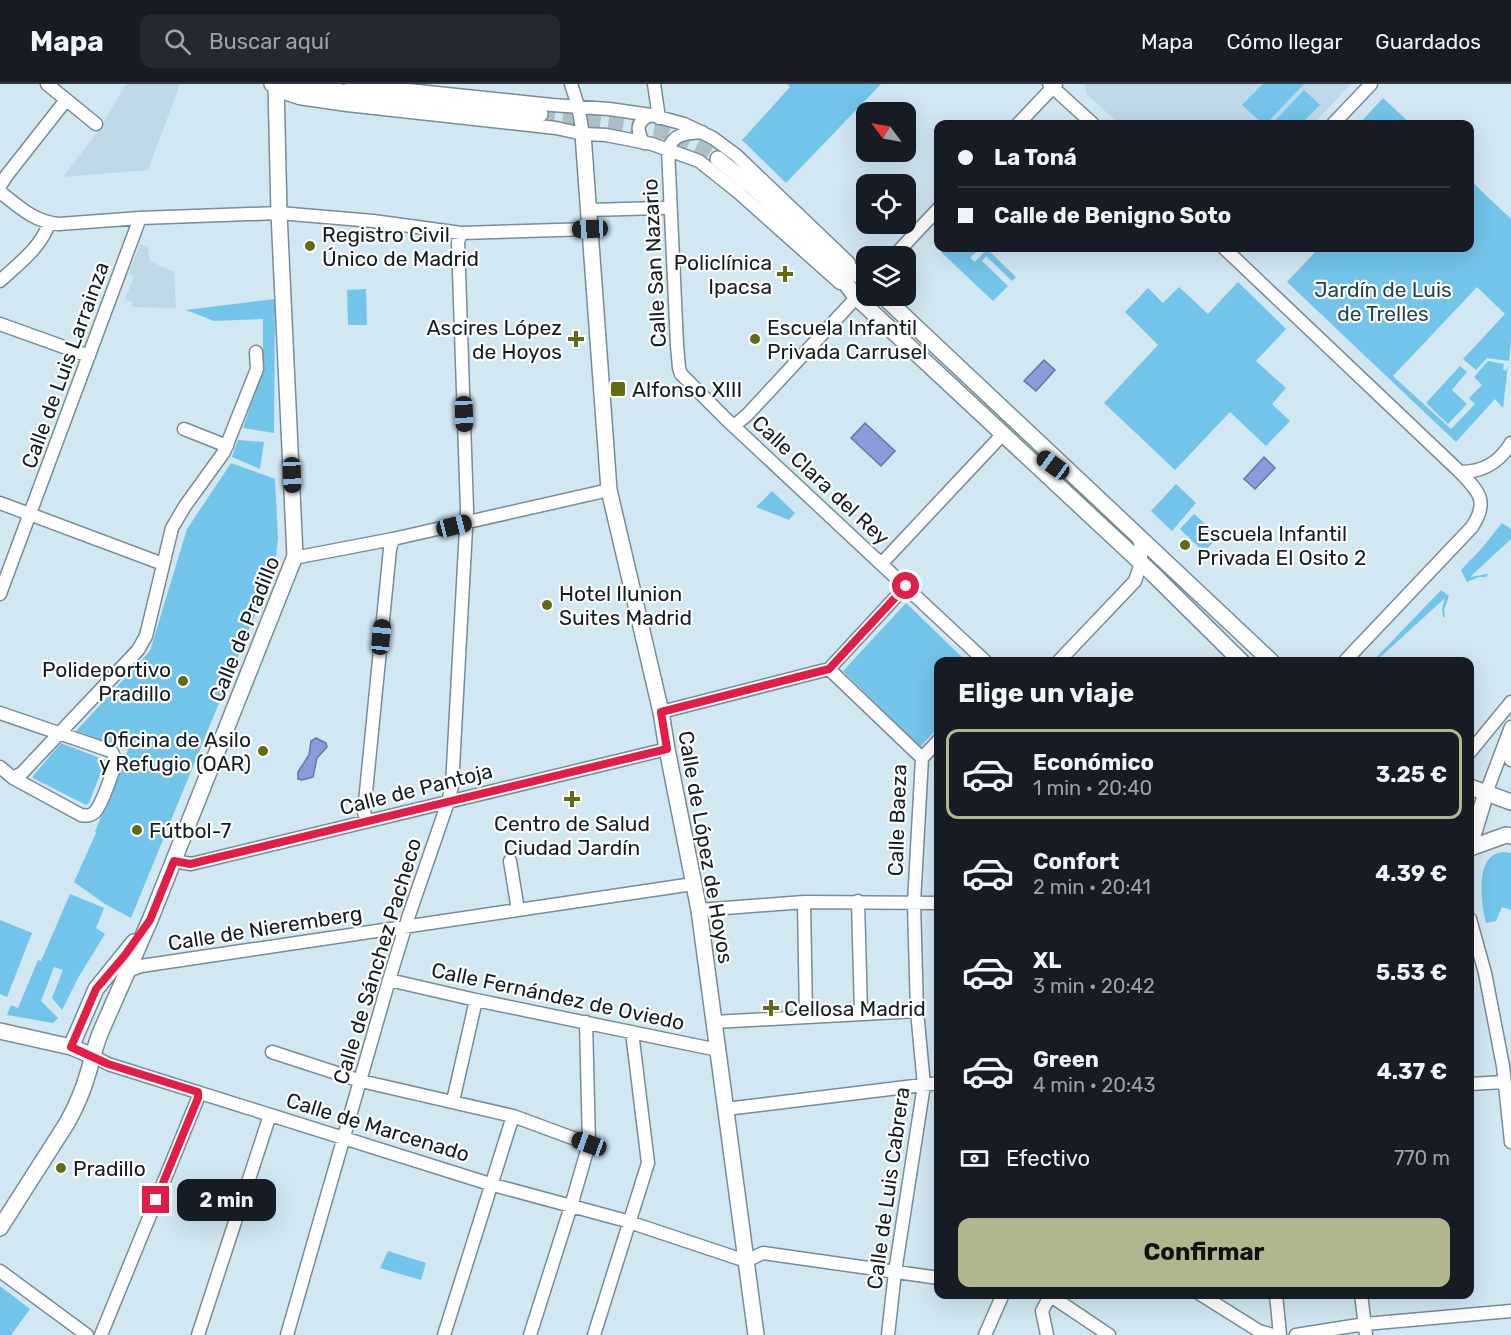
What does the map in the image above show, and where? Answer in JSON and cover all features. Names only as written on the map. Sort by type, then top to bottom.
[{"type":"street","points":[[47,84],[96,124]]},
{"type":"street","points":[[276,84],[540,114]]},
{"type":"street","points":[[276,84],[287,94],[299,98],[556,128],[644,142],[668,149],[707,166],[856,297]]},
{"type":"street","name":"Calle de Pradillo","points":[[0,1228],[70,1116],[89,1071],[98,1037],[150,920],[296,556],[279,213],[276,84]]},
{"type":"street","points":[[351,84],[578,106],[655,116],[684,124],[713,138],[747,165],[856,270]]},
{"type":"street","name":"Calle de López de Hoyos","points":[[571,84],[583,134],[609,490],[661,712],[699,910],[756,1335]]},
{"type":"street","points":[[654,84],[655,116]]},
{"type":"street","points":[[1337,120],[1371,84]]},
{"type":"street","points":[[1021,120],[1052,85],[1089,120]]},
{"type":"street","points":[[0,186],[66,100]]},
{"type":"street","points":[[644,142],[639,133],[639,125],[644,118],[655,116]]},
{"type":"street","points":[[668,149],[679,135],[702,132]]},
{"type":"street","name":"Calle San Nazario","points":[[668,149],[677,345],[681,374]]},
{"type":"street","points":[[718,159],[753,187],[820,249],[856,274]]},
{"type":"street","points":[[0,192],[39,220],[59,224],[140,218],[279,213],[373,221],[461,233],[590,229]]},
{"type":"street","points":[[589,210],[670,206]]},
{"type":"street","points":[[903,246],[934,213]]},
{"type":"street","name":"Calle de Luis Larrainza","points":[[0,594],[140,218]]},
{"type":"street","points":[[0,281],[39,244],[49,223]]},
{"type":"street","name":"Calle de Sánchez Pacheco","points":[[287,1335],[405,926],[452,786],[467,523],[458,242],[461,233]]},
{"type":"street","points":[[820,249],[856,297]]},
{"type":"street","points":[[1228,252],[1460,472],[1477,489],[1481,498],[1480,513],[1472,527],[1349,657]]},
{"type":"street","points":[[734,426],[747,415],[856,297]]},
{"type":"street","points":[[866,306],[1141,563],[1237,657]]},
{"type":"street","points":[[894,306],[1267,657]]},
{"type":"street","points":[[0,324],[89,356]]},
{"type":"street","points":[[13,778],[22,773],[142,644],[146,636],[172,528],[227,446],[257,369],[256,352]]},
{"type":"street","points":[[927,364],[968,394],[973,395],[983,389]]},
{"type":"street","name":"Calle Clara del Rey","points":[[681,374],[981,657]]},
{"type":"street","points":[[184,429],[227,446]]},
{"type":"street","points":[[1002,435],[1018,437],[1053,465],[1061,470],[1069,471]]},
{"type":"street","points":[[882,563],[1002,435]]},
{"type":"street","points":[[1460,472],[1469,472],[1497,461],[1504,455],[1511,443]]},
{"type":"street","points":[[296,556],[393,539],[609,490]]},
{"type":"street","points":[[0,503],[163,564]]},
{"type":"street","points":[[1063,657],[1135,581],[1141,563],[1140,542],[1135,531]]},
{"type":"street","points":[[367,821],[364,812],[390,549],[393,539]]},
{"type":"street","points":[[1152,574],[1166,580],[1181,593],[1192,586]]},
{"type":"street","points":[[661,712],[829,669],[906,586]]},
{"type":"street","name":"Calle Baeza","points":[[829,669],[922,758],[914,903]]},
{"type":"street","points":[[1474,748],[1511,702]]},
{"type":"street","points":[[0,713],[108,750],[112,752],[116,761],[99,806],[87,816],[81,815],[13,778],[0,767]]},
{"type":"street","points":[[1509,730],[1511,760]]},
{"type":"street","points":[[1474,834],[1509,730]]},
{"type":"street","points":[[922,758],[934,745]]},
{"type":"street","name":"Calle de Pantoja","points":[[174,861],[190,864],[667,749]]},
{"type":"street","points":[[1474,788],[1511,802]]},
{"type":"street","points":[[1474,846],[1506,835],[1511,836]]},
{"type":"street","points":[[510,861],[518,910]]},
{"type":"street","name":"Calle de Nieremberg","points":[[128,971],[141,966],[693,884]]},
{"type":"street","points":[[858,901],[861,1013]]},
{"type":"street","points":[[699,910],[804,902],[934,903]]},
{"type":"street","points":[[804,902],[806,1017]]},
{"type":"street","name":"Calle de Luis Cabrera","points":[[888,1335],[895,1272],[924,1085],[917,1011],[914,903]]},
{"type":"street","name":"Calle de Pradillo","points":[[71,1047],[96,989],[125,955],[150,920]]},
{"type":"street","points":[[1474,933],[1485,973],[1503,1066],[1511,1142]]},
{"type":"street","name":"Calle Fernández de Oviedo","points":[[389,980],[718,1050]]},
{"type":"street","points":[[96,989],[109,990],[113,995],[113,1001]]},
{"type":"street","points":[[453,1101],[476,1000]]},
{"type":"street","points":[[714,1022],[917,1011]]},
{"type":"street","points":[[530,1335],[589,1144],[585,1022]]},
{"type":"street","name":"Calle de Marcenado","points":[[0,1031],[71,1047],[108,1064],[490,1185],[630,1222],[746,1261]]},
{"type":"street","points":[[594,1335],[648,1163],[632,1032]]},
{"type":"street","points":[[272,1052],[361,1081],[513,1116],[589,1144]]},
{"type":"street","points":[[1474,1084],[1504,1082]]},
{"type":"street","points":[[726,1109],[934,1084]]},
{"type":"street","points":[[101,1335],[198,1098],[198,1092]]},
{"type":"street","points":[[198,1335],[270,1115]]},
{"type":"street","points":[[444,1335],[513,1116]]},
{"type":"street","points":[[746,1261],[763,1253],[934,1277]]},
{"type":"street","points":[[0,1270],[87,1335]]},
{"type":"street","points":[[985,1335],[1001,1299]]},
{"type":"street","points":[[1047,1299],[1042,1311],[1047,1335]]},
{"type":"street","points":[[1055,1299],[1109,1335]]},
{"type":"street","points":[[1208,1299],[1259,1331],[1273,1335]]},
{"type":"street","points":[[1276,1299],[1280,1335]]},
{"type":"street","points":[[1362,1299],[1365,1330]]},
{"type":"street","points":[[1296,1335],[1365,1330],[1511,1311]]},
{"type":"shaded area","points":[[126,84],[180,84],[148,170],[63,177],[99,130]]},
{"type":"shaded area","points":[[1084,84],[1351,84],[1317,120],[1115,120],[1087,94]]},
{"type":"shaded area","points":[[140,244],[148,247],[150,261],[174,272],[176,308],[131,307],[132,302],[125,300],[134,276],[129,274]]},
{"type":"shaded area","points":[[1044,360],[1055,370],[1036,391],[1024,381]]},
{"type":"shaded area","points":[[865,423],[895,451],[881,466],[851,438]]},
{"type":"shaded area","points":[[1264,457],[1275,468],[1255,489],[1244,479]]},
{"type":"shaded area","points":[[316,738],[326,743],[327,747],[317,758],[313,777],[298,779],[298,772],[309,755],[311,741]]},
{"type":"green space","points":[[787,84],[881,84],[864,102],[856,102],[856,110],[786,183],[742,140],[790,87]]},
{"type":"green space","points":[[1263,84],[1304,84],[1270,120],[1259,120],[1242,105]]},
{"type":"green space","points":[[1304,90],[1320,105],[1305,120],[1276,120]]},
{"type":"green space","points":[[1383,98],[1407,120],[1363,120]]},
{"type":"green space","name":"Jardín de Luis de Trelles","points":[[1474,184],[1511,219],[1509,361],[1487,358],[1476,370],[1463,359],[1505,314],[1477,287],[1393,376],[1451,429],[1475,404],[1469,398],[1482,385],[1474,377],[1488,361],[1504,364],[1503,369],[1506,371],[1508,365],[1503,408],[1495,399],[1456,442],[1287,282],[1315,252],[1474,252]]},
{"type":"green space","points":[[941,252],[976,252],[970,258],[975,262],[984,252],[990,252],[1016,277],[1012,281],[986,256],[982,261],[1008,286],[993,301]]},
{"type":"green space","points":[[1238,282],[1286,329],[1256,361],[1286,388],[1272,404],[1290,421],[1266,446],[1230,412],[1175,470],[1104,403],[1158,345],[1125,312],[1148,288],[1163,303],[1179,287],[1208,314]]},
{"type":"green space","points":[[366,289],[367,325],[348,325],[347,290]]},
{"type":"green space","points":[[275,299],[274,433],[243,428],[263,368],[263,319],[214,321],[186,310]]},
{"type":"green space","points":[[1460,366],[1467,372],[1452,390],[1467,404],[1448,424],[1426,403]]},
{"type":"green space","points":[[238,440],[264,442],[260,469],[232,457]]},
{"type":"green space","name":"Polideportivo Pradillo","points":[[231,463],[275,479],[278,538],[275,566],[131,918],[105,904],[74,882],[96,833],[128,750],[76,731],[150,651],[187,529]]},
{"type":"green space","points":[[1176,484],[1196,503],[1172,531],[1151,511]]},
{"type":"green space","points":[[772,491],[795,513],[789,520],[756,507]]},
{"type":"green space","points":[[1194,514],[1219,536],[1204,552],[1180,529]]},
{"type":"green space","points":[[1502,523],[1511,529],[1511,539],[1470,577],[1488,574],[1486,577],[1467,582],[1461,570]]},
{"type":"green space","points":[[1441,590],[1449,596],[1443,618],[1442,609],[1445,598],[1380,657],[1377,657]]},
{"type":"green space","points":[[906,603],[962,657],[934,657],[934,732],[920,747],[843,671]]},
{"type":"green space","points":[[61,743],[105,760],[89,803],[86,805],[33,778]]},
{"type":"green space","points":[[1503,852],[1511,853],[1511,910],[1502,907],[1496,921],[1486,923],[1482,904],[1484,870],[1487,861]]},
{"type":"green space","points":[[70,894],[104,908],[96,928],[105,934],[78,978],[62,1010],[52,998],[63,970],[54,967],[41,1001],[58,1018],[53,1023],[7,1015],[11,1005],[18,1008]]},
{"type":"green space","points":[[0,920],[32,933],[7,997],[0,994]]},
{"type":"green space","points":[[388,1251],[426,1263],[421,1280],[380,1268]]},
{"type":"green space","points":[[0,1286],[30,1309],[11,1335],[0,1335]]},
{"type":"tunnel","points":[[540,114],[667,132],[718,159]]},
{"type":"place","name":"Registro Civil Único de Madrid","points":[[310,246]]},
{"type":"place","name":"Policlínica Ipacsa","points":[[785,274]]},
{"type":"place","name":"Ascires López de Hoyos","points":[[576,339]]},
{"type":"place","name":"Escuela Infantil Privada Carrusel","points":[[755,339]]},
{"type":"place","name":"Alfonso XIII","points":[[618,389]]},
{"type":"place","name":"Escuela Infantil Privada El Osito 2","points":[[1185,545]]},
{"type":"place","name":"Hotel Ilunion Suites Madrid","points":[[547,605]]},
{"type":"place","name":"Polideportivo Pradillo","points":[[183,681]]},
{"type":"place","name":"Oficina de Asilo y Refugio (OAR)","points":[[263,751]]},
{"type":"place","name":"Centro de Salud Ciudad Jardín","points":[[572,799]]},
{"type":"place","name":"Fútbol-7","points":[[137,830]]},
{"type":"place","name":"Cellosa Madrid","points":[[771,1008]]},
{"type":"place","name":"Pradillo","points":[[61,1168]]},
{"type":"route","points":[[156,1200],[198,1098],[198,1092],[108,1064],[71,1047],[96,989],[125,955],[150,920],[174,861],[190,864],[667,749],[661,712],[829,669],[906,586]]}]
